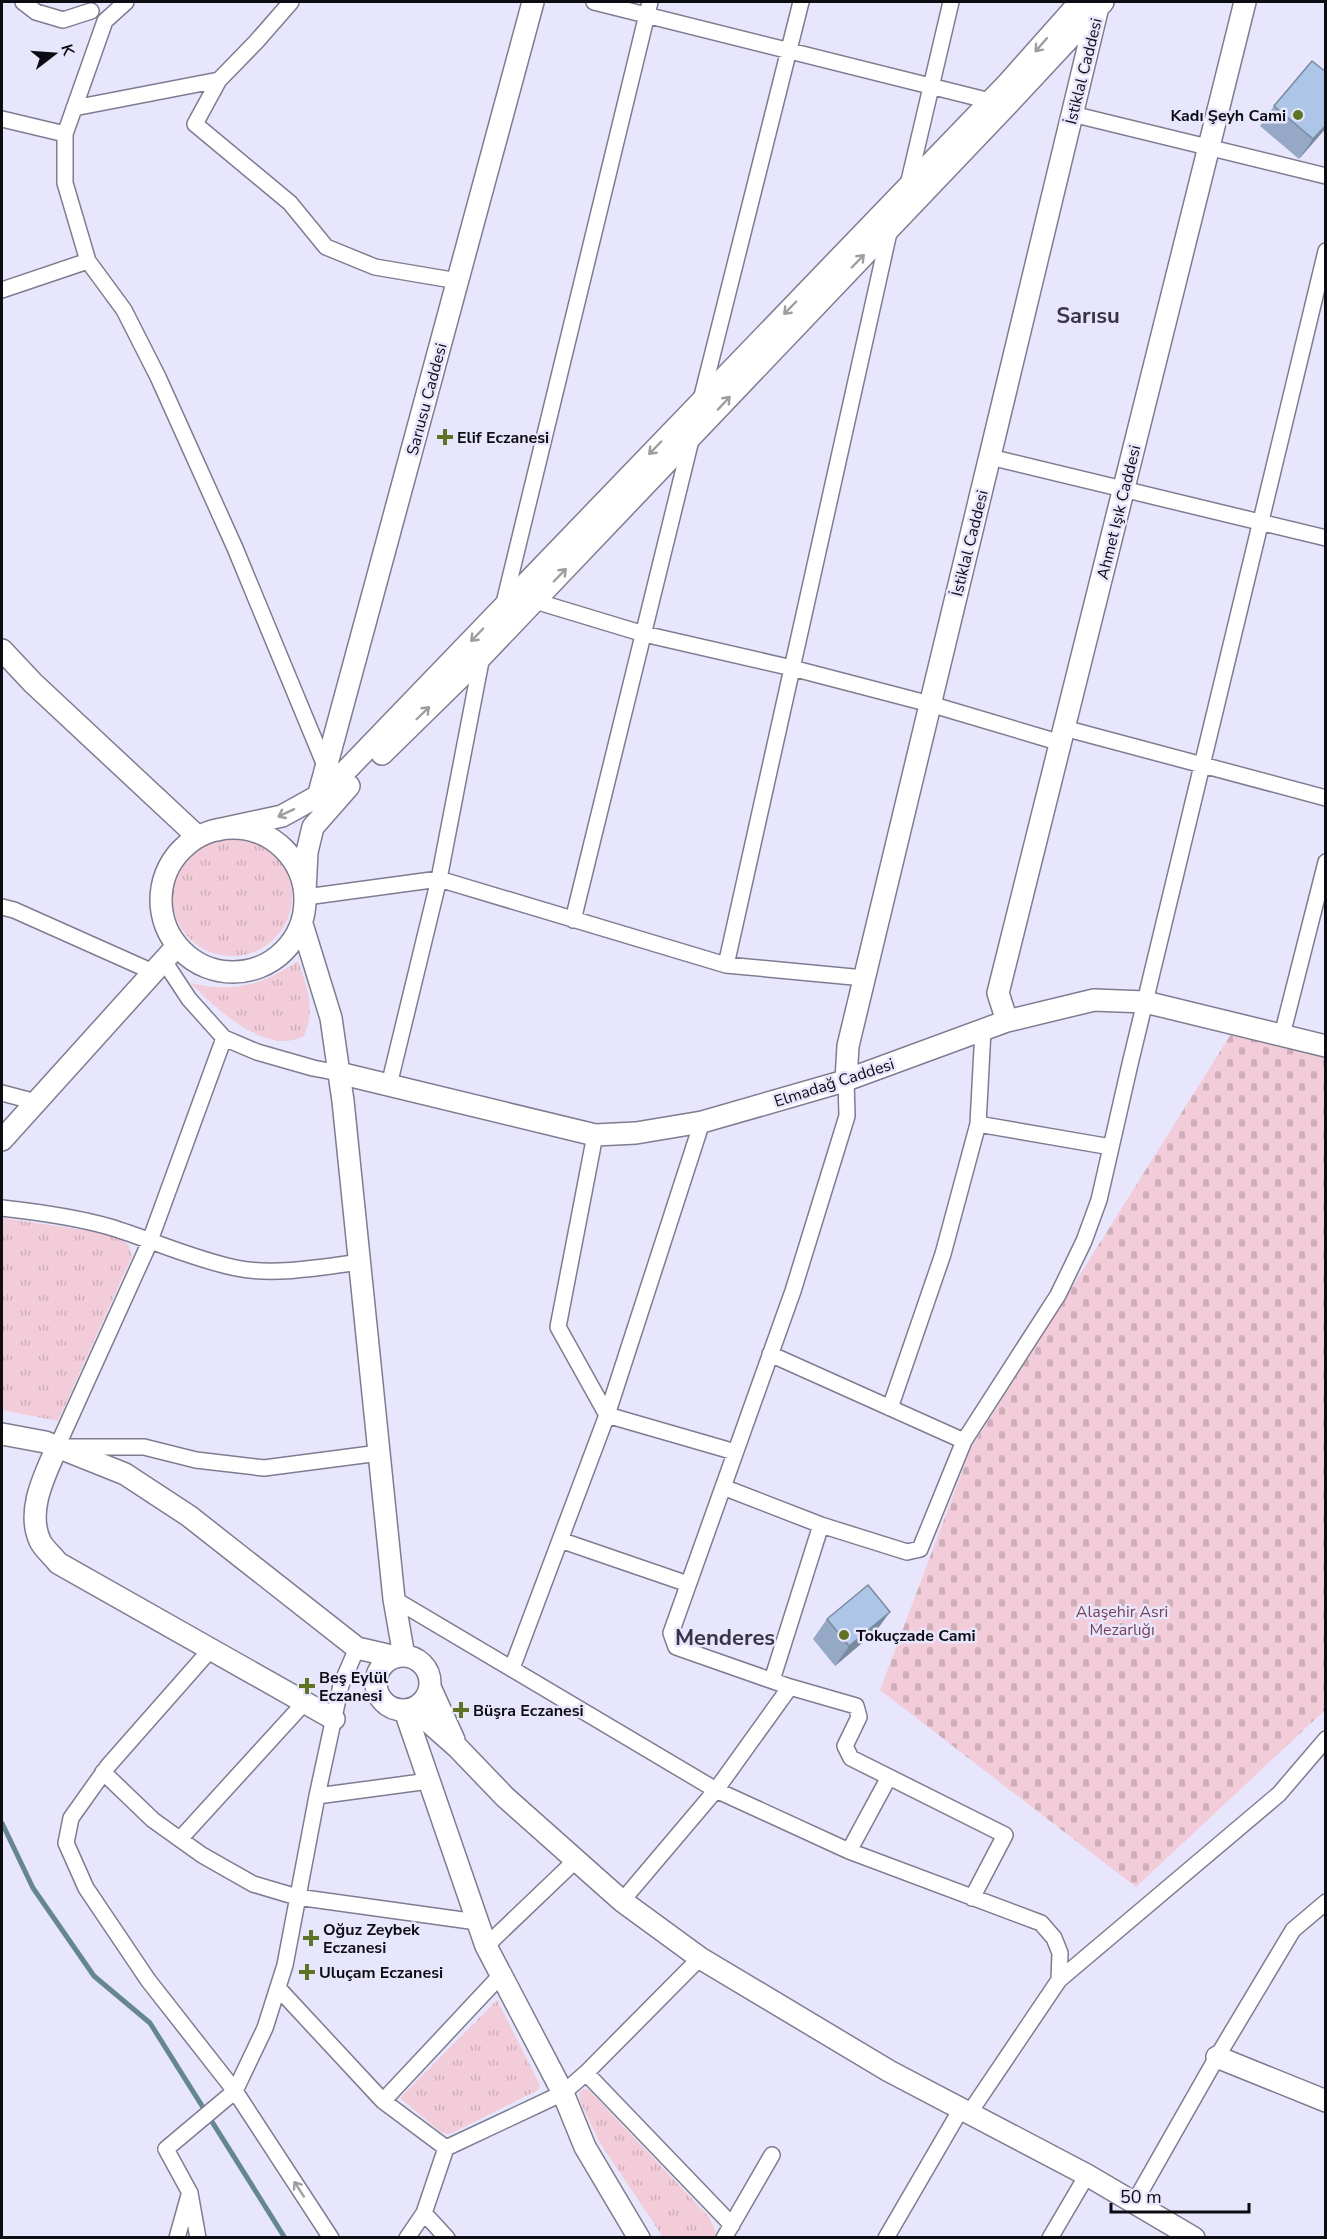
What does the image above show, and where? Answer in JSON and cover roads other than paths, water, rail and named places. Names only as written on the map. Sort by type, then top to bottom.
[{"type":"street","points":[[23,2],[36,12],[63,20],[91,6],[105,21]]},
{"type":"street","points":[[126,2],[105,21],[64,134],[65,183],[88,261],[124,310],[158,377],[235,548],[326,768]]},
{"type":"street","points":[[291,2],[219,80],[195,124],[290,203],[326,247],[375,267],[458,281]]},
{"type":"street","name":"Sarıusu Caddesi","points":[[305,894],[307,852],[318,796],[533,2]]},
{"type":"street","points":[[594,2],[649,8],[788,50],[990,101]]},
{"type":"street","points":[[701,401],[801,2]]},
{"type":"street","points":[[908,186],[951,2]]},
{"type":"street","name":"Ahmet Işık Caddesi","points":[[1007,1022],[998,993],[1245,2]]},
{"type":"street","points":[[339,1073],[257,1052],[224,1038],[189,999],[165,960],[165,924],[161,899],[166,874],[178,853],[207,833],[282,816],[318,796],[335,782],[990,101],[1094,3]]},
{"type":"street","points":[[313,827],[336,798],[482,656],[890,228],[1094,3]]},
{"type":"street","name":"İstiklal Caddesi","points":[[846,1080],[848,1046],[1072,114],[1094,3]]},
{"type":"street","points":[[503,608],[649,8]]},
{"type":"street","points":[[74,108],[219,80]]},
{"type":"street","points":[[1072,114],[1326,176]]},
{"type":"street","points":[[2,119],[64,134]]},
{"type":"street","points":[[726,966],[890,228]]},
{"type":"street","points":[[723,1487],[821,1525],[907,1552],[920,1549],[964,1441],[1058,1295],[1084,1241],[1099,1200],[1326,251]]},
{"type":"street","points":[[2,290],[88,261]]},
{"type":"street","points":[[573,920],[692,436]]},
{"type":"street","points":[[990,457],[1326,538]]},
{"type":"street","points":[[535,601],[644,634],[792,668],[1063,736],[1202,766],[1326,798]]},
{"type":"street","points":[[2,650],[33,683],[207,833],[241,828],[264,835],[284,848],[298,868],[305,894],[302,924],[331,1018],[339,1073],[400,1657]]},
{"type":"street","points":[[389,1085],[439,879],[482,656]]},
{"type":"street","points":[[1282,1035],[1326,862]]},
{"type":"street","points":[[305,894],[439,879],[726,966],[864,978]]},
{"type":"street","points":[[2,907],[165,960],[193,961],[213,970],[235,973],[256,969],[276,959],[291,944],[302,924]]},
{"type":"street","points":[[2,1140],[165,960]]},
{"type":"street","name":"Elmadağ Caddesi","points":[[339,1073],[595,1135],[636,1133],[702,1122],[846,1080],[1007,1022],[1094,1000],[1145,1002],[1326,1046]]},
{"type":"street","points":[[890,1408],[943,1254],[978,1124],[983,1030]]},
{"type":"street","points":[[224,1038],[150,1241],[39,1491],[36,1519],[40,1542],[58,1563],[334,1719]]},
{"type":"street","points":[[846,1080],[847,1116],[793,1291],[671,1633],[676,1647],[790,1687],[856,1706],[859,1717],[845,1746],[851,1758],[1005,1835],[972,1898]]},
{"type":"street","points":[[2,1093],[36,1102]]},
{"type":"street","points":[[512,1668],[607,1415],[702,1122]]},
{"type":"street","points":[[978,1124],[1111,1147]]},
{"type":"street","points":[[595,1135],[558,1327],[607,1415],[735,1452]]},
{"type":"street","points":[[2,1208],[69,1217],[111,1227],[238,1269],[297,1269],[360,1262]]},
{"type":"street","points":[[770,1354],[964,1441]]},
{"type":"street","points":[[2,1434],[45,1442],[125,1474],[189,1516],[357,1648],[412,1658],[426,1668],[430,1687],[458,1748]]},
{"type":"street","points":[[57,1447],[144,1447],[196,1461],[264,1468],[380,1453]]},
{"type":"street","points":[[772,1680],[821,1525]]},
{"type":"street","points":[[560,1540],[688,1584]]},
{"type":"street","points":[[394,1599],[716,1790],[849,1851],[1041,1923],[1054,1938],[1060,1953],[1059,1980]]},
{"type":"street","points":[[357,1648],[377,1691],[387,1706],[396,1710],[410,1710],[422,1703],[430,1687]]},
{"type":"street","points":[[198,2238],[190,2193],[166,2149],[231,2095],[265,2028],[285,1965],[317,1796],[342,1684],[357,1648]]},
{"type":"street","points":[[211,1649],[103,1772],[71,1818],[66,1843],[86,1888],[148,1980],[331,2238]]},
{"type":"street","points":[[377,1691],[376,1683],[382,1666],[400,1657]]},
{"type":"street","points":[[622,1901],[716,1790],[790,1687]]},
{"type":"street","points":[[180,1839],[305,1702]]},
{"type":"street","points":[[410,1710],[458,1748],[505,1797],[622,1901],[700,1958],[889,2072],[1088,2175],[1194,2238]]},
{"type":"street","points":[[410,1710],[429,1781],[486,1946],[562,2093],[585,2147],[639,2238]]},
{"type":"street","points":[[886,2238],[965,2111],[1059,1980],[1279,1794],[1326,1739]]},
{"type":"street","points":[[103,1772],[153,1820],[202,1855],[253,1884],[297,1897],[477,1922]]},
{"type":"street","points":[[849,1851],[889,1777]]},
{"type":"street","points":[[317,1796],[429,1781]]},
{"type":"street","points":[[486,1946],[576,1860]]},
{"type":"street","points":[[1134,2203],[1293,1930],[1326,1902]]},
{"type":"street","points":[[407,2238],[424,2213],[446,2148],[562,2093],[586,2073],[700,1958]]},
{"type":"street","points":[[383,2101],[501,1976]]},
{"type":"street","points":[[278,1989],[383,2101],[446,2148]]},
{"type":"street","points":[[1217,2057],[1326,2101]]},
{"type":"street","points":[[586,2073],[728,2231],[772,2155]]},
{"type":"street","points":[[1050,2238],[1088,2175]]},
{"type":"street","points":[[177,2238],[190,2193]]},
{"type":"street","points":[[424,2213],[447,2238]]},
{"type":"waterway","points":[[2,1823],[33,1888],[94,1976],[150,2023],[285,2238]]},
{"type":"place","name":"Kadı Şeyh Cami","points":[[1298,115]]},
{"type":"place","name":"Elif Eczanesi","points":[[445,437]]},
{"type":"place","name":"Tokuçzade Cami","points":[[844,1635]]},
{"type":"place","name":"Beş Eylül Eczanesi","points":[[307,1686]]},
{"type":"place","name":"Büşra Eczanesi","points":[[461,1710]]},
{"type":"place","name":"Oğuz Zeybek Eczanesi","points":[[311,1938]]},
{"type":"place","name":"Uluçam Eczanesi","points":[[307,1972]]},
{"type":"district","name":"Sarısu","points":[[1088,315]]},
{"type":"district","name":"Menderes","points":[[725,1637]]},
{"type":"park label","name":"Alaşehir Asri Mezarlığı","points":[[1122,1620]]}]
